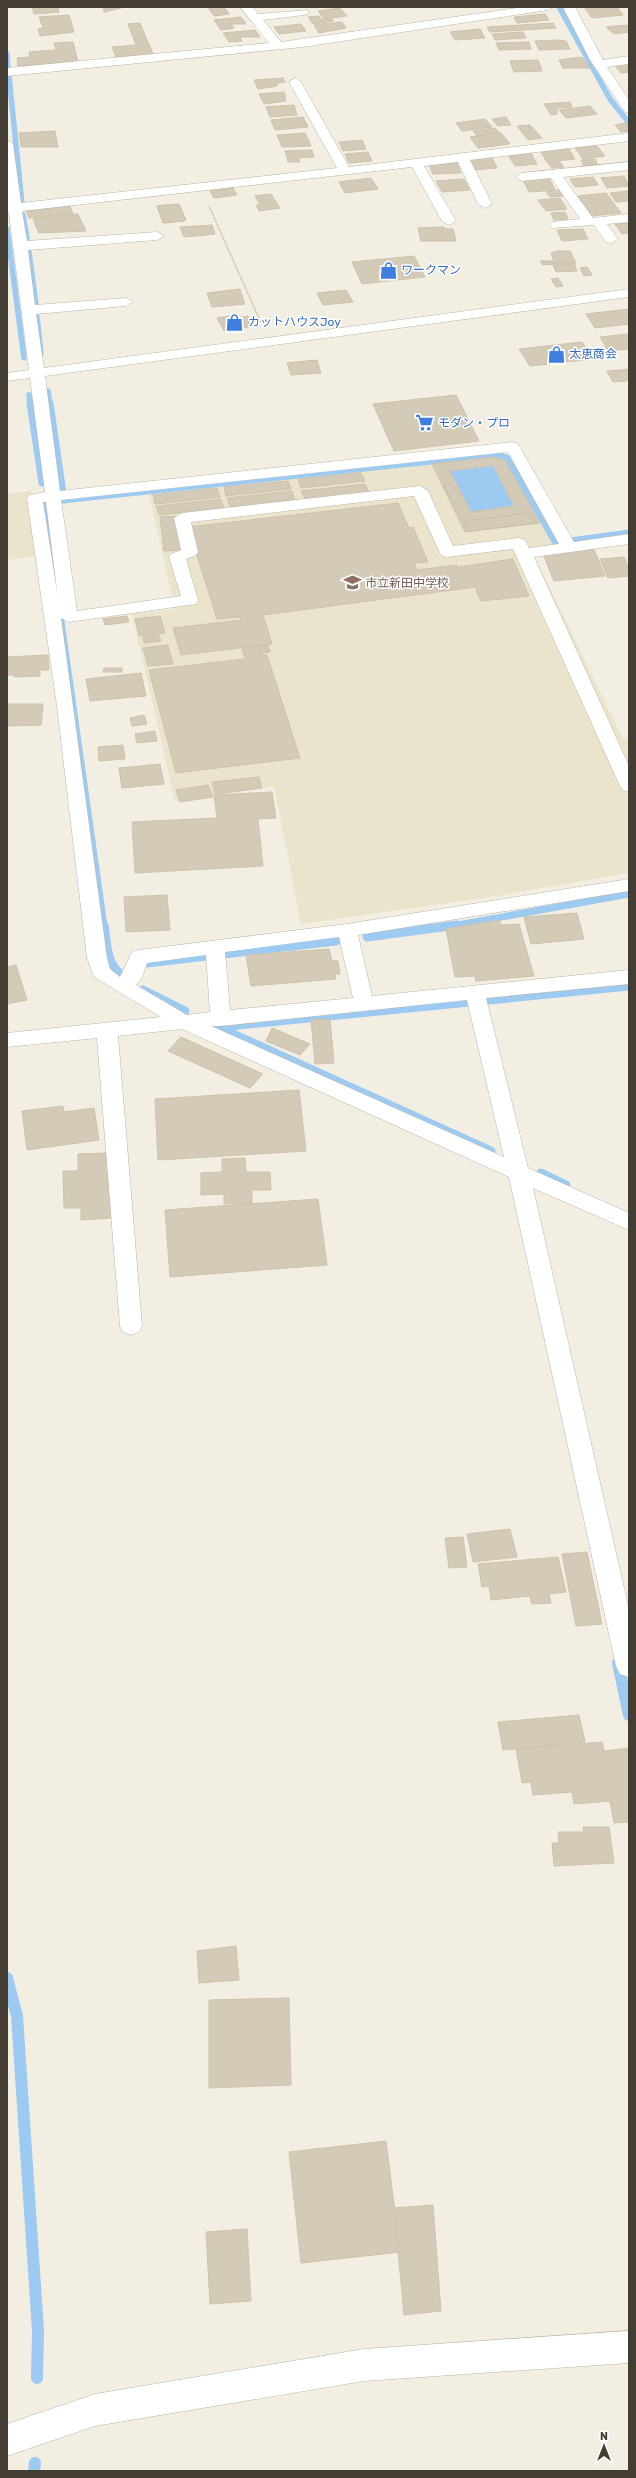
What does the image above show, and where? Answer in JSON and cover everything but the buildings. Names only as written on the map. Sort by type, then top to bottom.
[{"type":"street","points":[[246,7],[278,46]]},
{"type":"street","points":[[7,72],[278,46],[548,7]]},
{"type":"street","points":[[569,7],[574,21],[614,90],[629,109]]},
{"type":"street","points":[[256,18],[304,12]]},
{"type":"street","points":[[600,64],[629,60]]},
{"type":"street","points":[[295,82],[344,172]]},
{"type":"street","points":[[9,209],[202,189],[629,137]]},
{"type":"street","points":[[7,144],[9,209],[20,246],[29,310],[35,373],[60,495],[69,617],[190,600],[177,557],[190,552],[182,518],[420,491],[447,552],[519,544],[629,786]]},
{"type":"street","points":[[462,157],[485,204]]},
{"type":"street","points":[[416,162],[449,221]]},
{"type":"street","points":[[522,178],[629,166]]},
{"type":"street","points":[[555,174],[593,221],[611,239]]},
{"type":"street","points":[[557,226],[629,218]]},
{"type":"street","points":[[20,246],[157,236]]},
{"type":"street","points":[[7,377],[629,293]]},
{"type":"street","points":[[29,310],[126,302]]},
{"type":"street","points":[[567,544],[513,447],[35,498],[66,706],[97,958],[102,972],[126,982],[186,1023],[629,1222]]},
{"type":"street","points":[[523,554],[567,544],[629,539]]},
{"type":"street","points":[[126,982],[139,957],[215,953],[347,930],[629,885]]},
{"type":"street","points":[[347,930],[364,1004]]},
{"type":"street","points":[[215,953],[221,1019]]},
{"type":"street","points":[[7,1040],[364,1004],[476,998],[629,977]]},
{"type":"street","points":[[476,998],[518,1171],[629,1666]]},
{"type":"street","points":[[107,1030],[130,1326]]},
{"type":"street","points":[[7,2440],[95,2410],[364,2365],[629,2347]]},
{"type":"path","points":[[202,189],[269,342]]},
{"type":"shaded area","points":[[497,456],[506,459],[555,545],[531,549],[623,739],[629,738],[629,873],[491,897],[301,924],[274,786],[175,802],[132,614],[175,609],[149,493]]},
{"type":"shaded area","points":[[31,491],[38,556],[7,560],[7,494]]},
{"type":"water","points":[[493,466],[514,506],[471,512],[450,471]]},
{"type":"waterway","points":[[559,7],[610,99],[629,123]]},
{"type":"waterway","points":[[7,54],[8,68]]},
{"type":"waterway","points":[[9,76],[22,204]]},
{"type":"waterway","points":[[23,215],[27,238]]},
{"type":"waterway","points":[[7,229],[24,358]]},
{"type":"waterway","points":[[29,252],[36,305]]},
{"type":"waterway","points":[[37,317],[41,353]]},
{"type":"waterway","points":[[48,391],[50,404]]},
{"type":"waterway","points":[[29,395],[30,404]]},
{"type":"waterway","points":[[30,403],[42,483]]},
{"type":"waterway","points":[[50,403],[64,500]]},
{"type":"waterway","points":[[64,500],[497,454],[508,459],[556,543],[629,533]]},
{"type":"waterway","points":[[44,501],[104,926]]},
{"type":"waterway","points":[[452,926],[629,894]]},
{"type":"waterway","points":[[104,925],[109,958],[116,970],[131,982]]},
{"type":"waterway","points":[[367,937],[457,925]]},
{"type":"waterway","points":[[147,963],[336,941]]},
{"type":"waterway","points":[[219,1027],[629,986]]},
{"type":"waterway","points":[[143,990],[185,1011]]},
{"type":"waterway","points":[[220,1028],[491,1151]]},
{"type":"waterway","points":[[541,1173],[566,1185]]},
{"type":"waterway","points":[[618,1663],[629,1715]]},
{"type":"waterway","points":[[7,1978],[17,2016],[38,2331],[37,2378]]},
{"type":"waterway","points":[[34,2471],[35,2463]]},
{"type":"place","name":"ワークマン","points":[[388,270]]},
{"type":"place","name":"カットハウスJoy","points":[[235,322]]},
{"type":"place","name":"太恵商会","points":[[556,354]]},
{"type":"place","name":"モダン・プロ","points":[[425,423]]},
{"type":"place","name":"市立新田中学校","points":[[352,583]]}]
